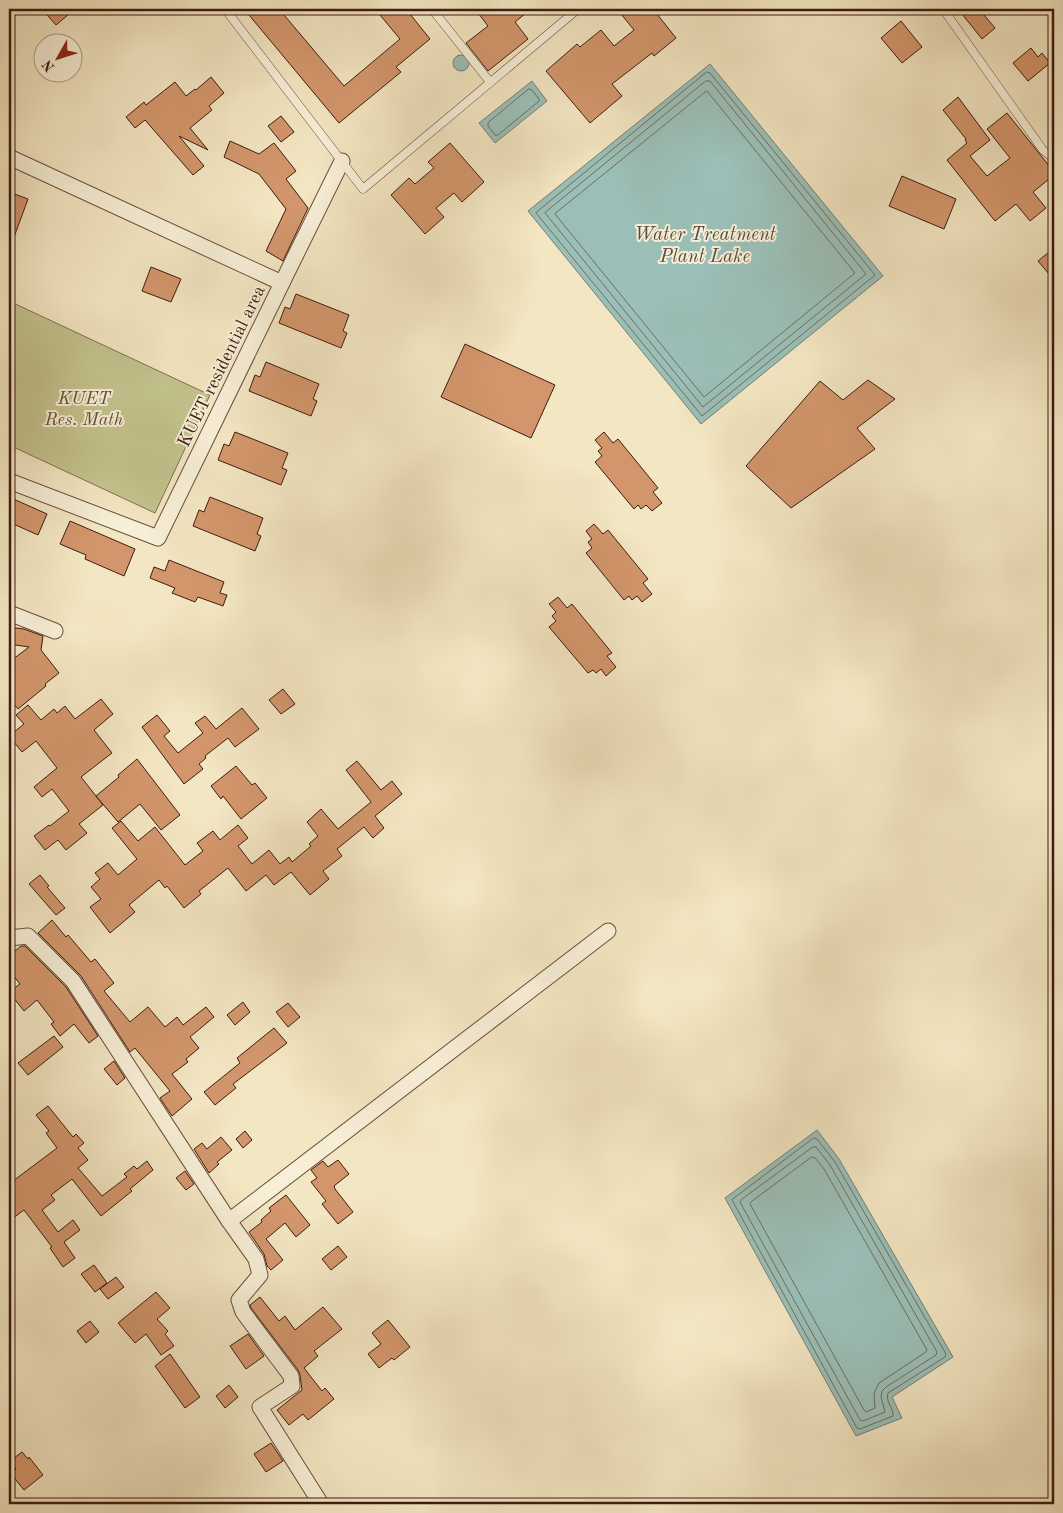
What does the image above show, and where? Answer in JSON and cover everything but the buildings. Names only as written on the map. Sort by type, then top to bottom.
[{"type":"street","name":"KUET residential area","points":[[9,157],[282,283],[158,538],[9,481]]},
{"type":"street","points":[[282,283],[342,161]]},
{"type":"street","points":[[9,613],[55,631]]},
{"type":"street","points":[[229,1221],[608,931]]},
{"type":"street","points":[[9,938],[28,936],[73,981],[229,1221],[256,1259],[260,1275],[239,1300],[243,1312],[291,1376],[292,1386],[260,1406],[321,1504]]},
{"type":"lane","points":[[225,9],[363,189],[578,9]]},
{"type":"lane","points":[[432,9],[490,82]]},
{"type":"lane","points":[[943,9],[1043,150],[1054,158]]},
{"type":"green space","name":"KUET Res. Math","points":[[9,301],[210,395],[155,513],[9,445]]},
{"type":"water","points":[[458,55],[464,55],[469,60],[467,69],[458,71],[453,66],[453,60]]},
{"type":"water","name":"Water Treatment Plant Lake","points":[[710,64],[883,276],[701,424],[528,211]]},
{"type":"water","points":[[532,81],[547,101],[495,143],[479,123]]},
{"type":"water","points":[[817,1130],[839,1159],[953,1357],[892,1397],[902,1418],[856,1436],[725,1198]]}]
